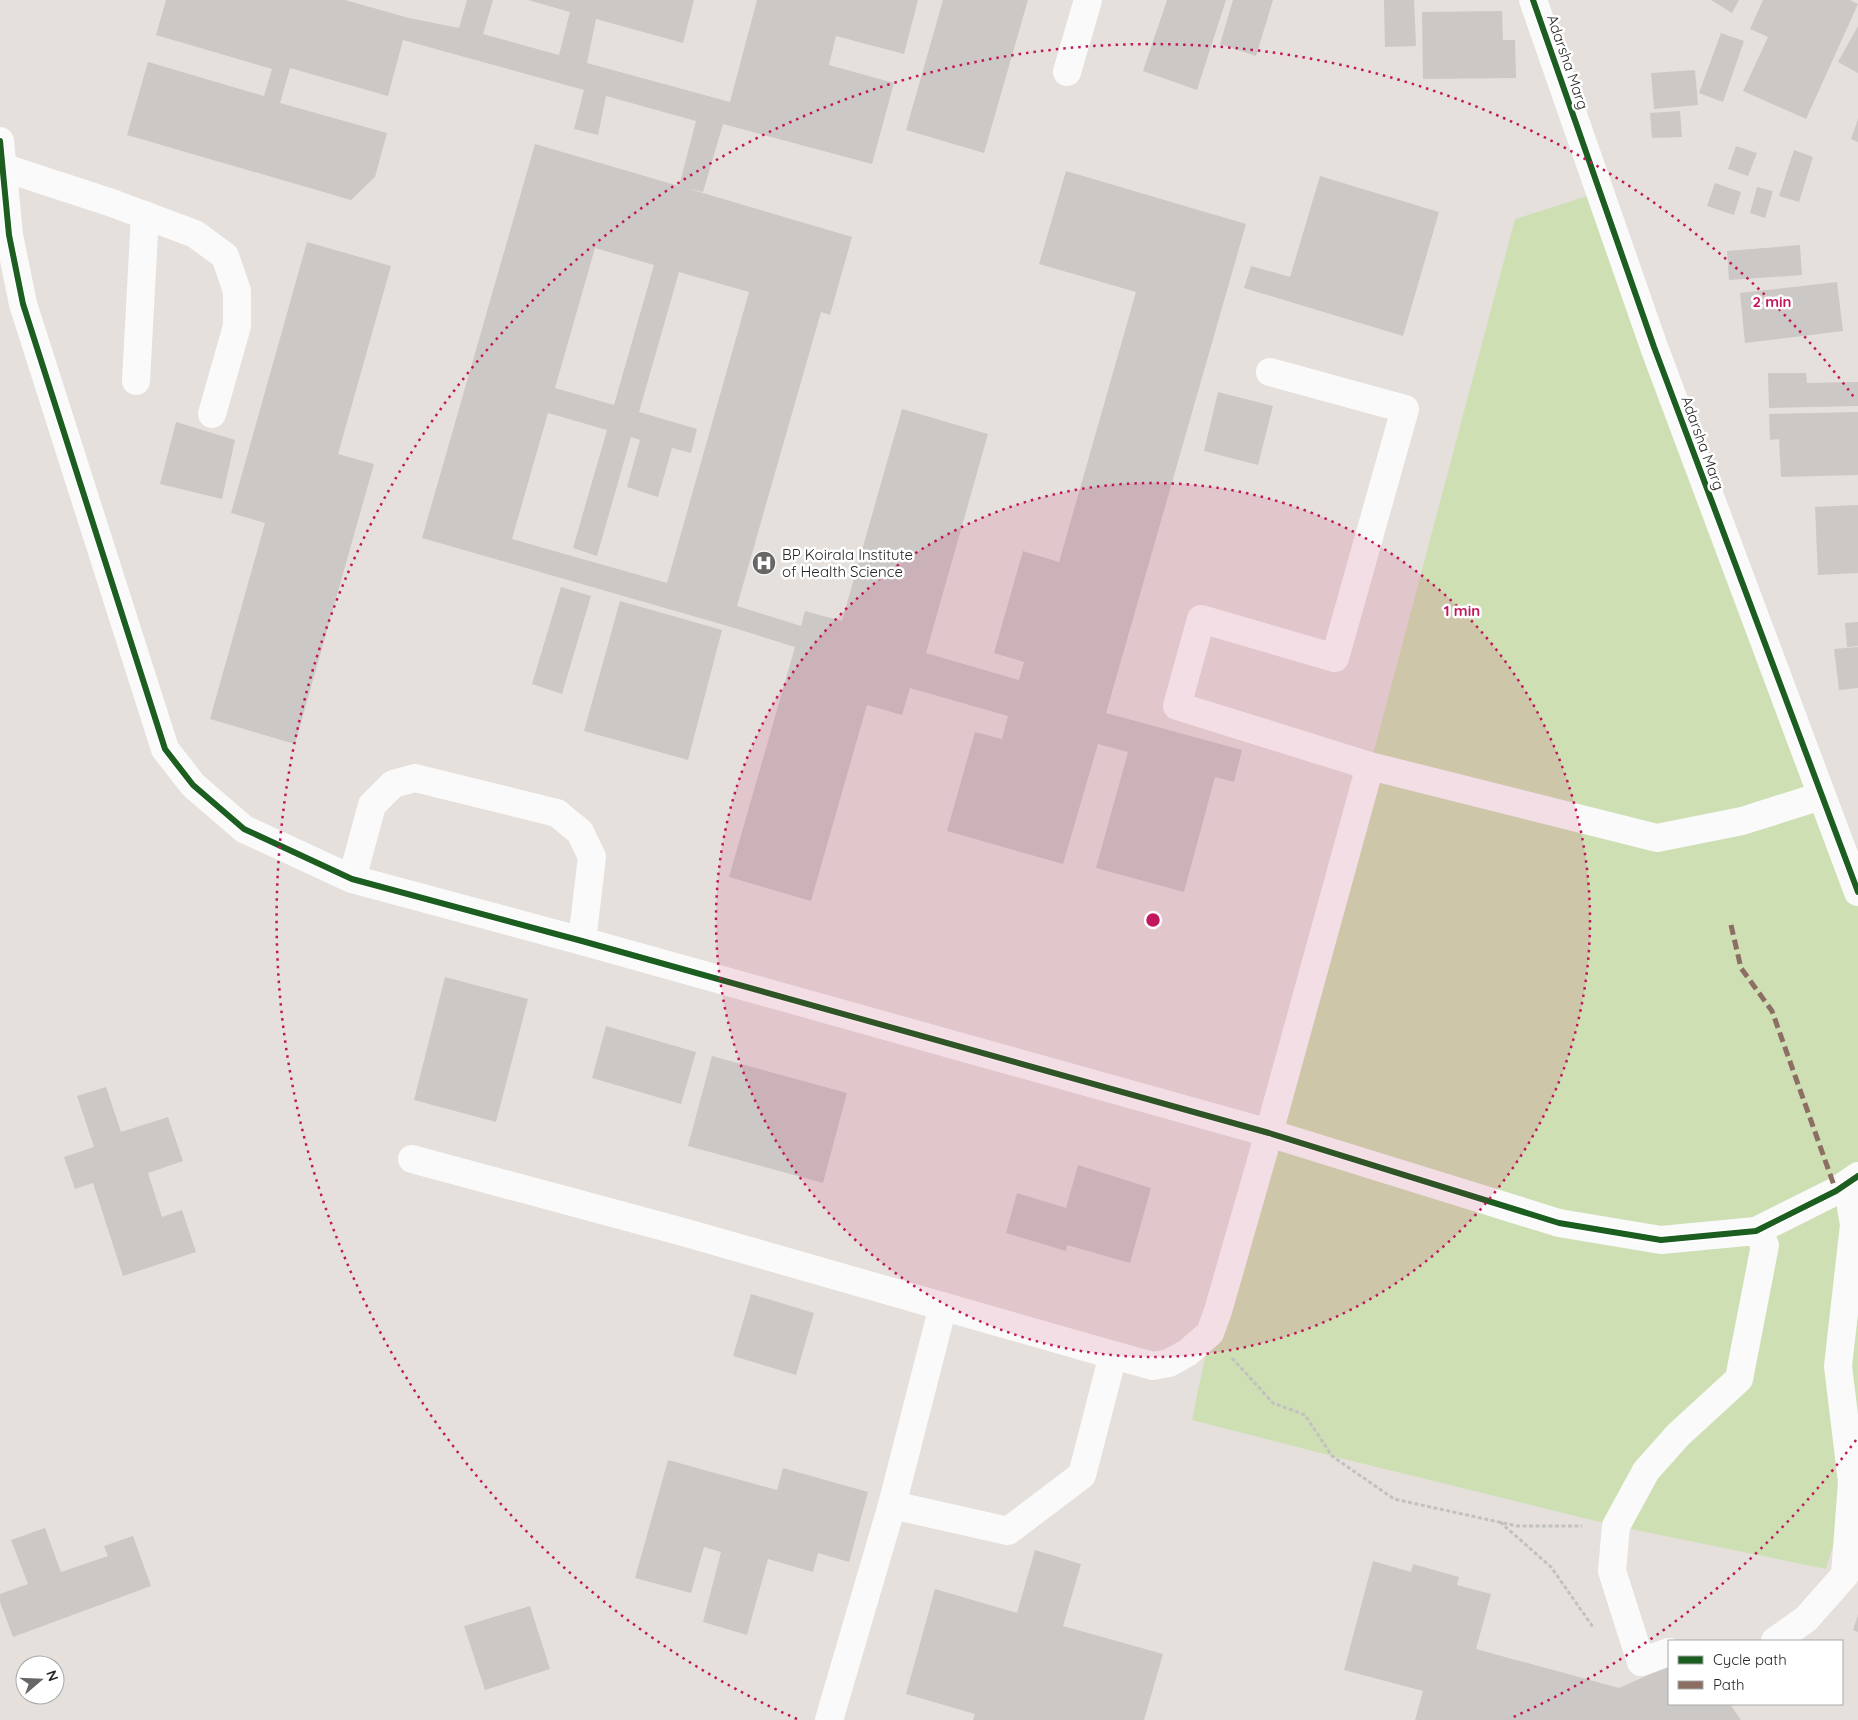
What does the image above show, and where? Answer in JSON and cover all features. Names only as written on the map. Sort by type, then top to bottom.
[{"type":"street","points":[[1067,72],[1088,0]]},
{"type":"street","name":"Adarsha Marg","points":[[1533,0],[1654,347],[1858,892]]},
{"type":"street","points":[[212,414],[236,326],[237,291],[225,256],[195,234],[144,215],[1,154],[9,235],[23,304],[165,749],[193,785],[244,829],[352,879],[582,941],[1269,1133],[1559,1223],[1662,1240],[1756,1231],[1847,1184],[1854,1225],[1838,1366],[1852,1482],[1845,1575],[1806,1619],[1776,1640]]},
{"type":"street","points":[[136,381],[144,215]]},
{"type":"street","points":[[1270,372],[1405,409],[1335,658],[1200,619],[1177,706],[1370,766],[1657,838],[1742,821],[1821,796]]},
{"type":"street","points":[[412,1159],[683,1232],[1153,1366],[1169,1363],[1187,1353],[1210,1333],[1218,1311],[1370,766]]},
{"type":"street","points":[[352,879],[372,805],[393,784],[415,778],[557,813],[580,832],[592,857],[582,941]]},
{"type":"street","points":[[1668,1652],[1642,1662],[1612,1570],[1616,1526],[1646,1472],[1678,1434],[1739,1378],[1765,1245],[1756,1231]]},
{"type":"street","points":[[829,1720],[892,1505],[943,1306]]},
{"type":"street","points":[[892,1505],[1008,1531],[1082,1475],[1113,1355]]},
{"type":"path","points":[[1210,1333],[1273,1403],[1305,1415],[1332,1456],[1394,1499],[1517,1526],[1616,1526]]},
{"type":"path","points":[[1499,1522],[1551,1567],[1599,1635]]},
{"type":"green space","points":[[1600,192],[1858,892],[1858,1483],[1852,1482],[1826,1569],[1616,1526],[1192,1420],[1210,1333],[1370,766],[1515,219]]},
{"type":"building","points":[[166,0],[345,0],[409,18],[459,28],[467,0],[493,0],[483,34],[559,55],[570,12],[528,0],[694,0],[683,43],[596,19],[587,63],[730,102],[757,0],[918,0],[904,54],[836,36],[829,65],[894,83],[872,164],[723,124],[703,192],[686,188],[852,237],[830,315],[821,312],[737,606],[801,626],[805,611],[842,621],[902,409],[988,434],[926,653],[1019,680],[1024,662],[994,653],[1023,551],[1059,562],[1136,292],[1039,264],[1066,171],[1246,224],[1106,713],[1242,750],[1234,782],[1215,777],[1184,892],[1096,868],[1128,752],[1098,744],[1063,864],[947,831],[975,732],[1002,739],[1008,716],[910,688],[902,715],[867,705],[811,901],[729,877],[795,647],[422,538],[535,144],[679,186],[696,121],[606,96],[598,135],[574,129],[584,90],[403,40],[388,96],[290,68],[280,103],[387,133],[375,177],[351,200],[127,135],[148,62],[264,96],[272,69],[156,35]],"holes":[[[595,248],[654,265],[614,405],[555,388]],[[679,272],[749,292],[667,583],[512,539],[548,413],[607,430],[573,548],[597,556],[631,437],[640,440],[627,487],[658,497],[672,448],[691,453],[697,429],[639,412]]]},
{"type":"building","points":[[943,0],[1028,0],[984,153],[906,130]]},
{"type":"building","points":[[1167,0],[1226,0],[1197,90],[1143,71]]},
{"type":"building","points":[[1233,0],[1273,0],[1256,56],[1220,44]]},
{"type":"building","points":[[1384,0],[1414,0],[1416,46],[1385,47]]},
{"type":"building","points":[[1711,0],[1739,0],[1732,13]]},
{"type":"building","points":[[1763,0],[1850,0],[1858,4],[1806,119],[1743,91],[1768,37],[1750,29]]},
{"type":"building","points":[[1502,11],[1503,40],[1515,40],[1516,78],[1423,79],[1422,12]]},
{"type":"building","points":[[1858,26],[1858,73],[1838,62]]},
{"type":"building","points":[[1721,33],[1744,41],[1723,102],[1699,93]]},
{"type":"building","points":[[1695,70],[1698,105],[1654,109],[1651,73]]},
{"type":"building","points":[[1680,111],[1682,137],[1652,138],[1650,113]]},
{"type":"building","points":[[1858,119],[1858,142],[1851,139]]},
{"type":"building","points":[[1736,146],[1757,153],[1748,176],[1728,169]]},
{"type":"building","points":[[1794,150],[1813,157],[1799,202],[1779,196]]},
{"type":"building","points":[[1320,176],[1439,212],[1403,336],[1244,288],[1251,266],[1290,277]]},
{"type":"building","points":[[1715,183],[1741,192],[1734,215],[1707,206]]},
{"type":"building","points":[[1757,187],[1773,191],[1765,218],[1750,213]]},
{"type":"building","points":[[307,242],[391,266],[338,454],[374,464],[295,744],[210,719],[265,523],[231,513]]},
{"type":"building","points":[[1800,245],[1802,275],[1729,280],[1727,251]]},
{"type":"building","points":[[1837,282],[1843,331],[1745,343],[1740,293]]},
{"type":"building","points":[[1768,373],[1806,373],[1807,383],[1858,382],[1858,406],[1769,408]]},
{"type":"building","points":[[1218,392],[1273,406],[1258,465],[1204,451]]},
{"type":"building","points":[[1858,412],[1858,475],[1781,477],[1779,439],[1770,440],[1769,414]]},
{"type":"building","points":[[176,422],[235,440],[222,499],[160,484]]},
{"type":"building","points":[[1858,505],[1858,573],[1818,575],[1815,507]]},
{"type":"building","points":[[561,587],[591,596],[562,694],[532,684]]},
{"type":"building","points":[[620,601],[722,630],[688,760],[584,731]]},
{"type":"building","points":[[1858,622],[1858,646],[1847,647],[1845,623]]},
{"type":"building","points":[[1858,647],[1858,688],[1839,690],[1834,649]]},
{"type":"building","points":[[445,977],[528,999],[496,1122],[414,1100]]},
{"type":"building","points":[[606,1026],[696,1052],[681,1104],[592,1078]]},
{"type":"building","points":[[712,1056],[847,1093],[823,1183],[688,1146]]},
{"type":"building","points":[[106,1087],[121,1132],[168,1117],[183,1161],[148,1173],[162,1217],[182,1210],[196,1252],[123,1276],[93,1183],[75,1189],[64,1157],[94,1147],[77,1096]]},
{"type":"building","points":[[1078,1165],[1151,1188],[1130,1263],[1067,1245],[1066,1251],[1006,1233],[1017,1193],[1066,1208]]},
{"type":"building","points":[[751,1294],[814,1313],[796,1375],[733,1356]]},
{"type":"building","points":[[668,1460],[777,1490],[783,1468],[868,1492],[849,1562],[818,1553],[813,1572],[768,1559],[747,1635],[703,1622],[721,1552],[704,1547],[691,1593],[635,1578]]},
{"type":"building","points":[[45,1528],[61,1572],[108,1556],[104,1546],[133,1536],[151,1586],[13,1637],[0,1602],[0,1594],[28,1584],[11,1540]]},
{"type":"building","points":[[1035,1550],[1081,1564],[1063,1626],[1163,1654],[1144,1720],[973,1720],[975,1714],[906,1694],[935,1589],[1017,1613]]},
{"type":"building","points":[[1373,1561],[1411,1572],[1413,1564],[1459,1577],[1457,1585],[1491,1594],[1476,1649],[1619,1688],[1668,1666],[1668,1705],[1731,1705],[1741,1720],[1415,1720],[1423,1691],[1344,1670]]},
{"type":"building","points":[[530,1606],[550,1669],[485,1690],[464,1626]]},
{"type":"building","points":[[1858,1615],[1858,1632],[1853,1630]]},
{"type":"marked path","points":[[1731,925],[1741,968],[1772,1011],[1836,1191]]},
{"type":"cycle path","points":[[1533,0],[1654,347],[1858,892]]},
{"type":"cycle path","points":[[0,141],[9,235],[23,304],[165,749],[193,785],[244,829],[352,879],[582,941],[1269,1133],[1559,1223],[1661,1240],[1756,1231],[1836,1191],[1858,1176]]},
{"type":"place","name":"BP Koirala Institute of Health Science","points":[[764,563]]}]
